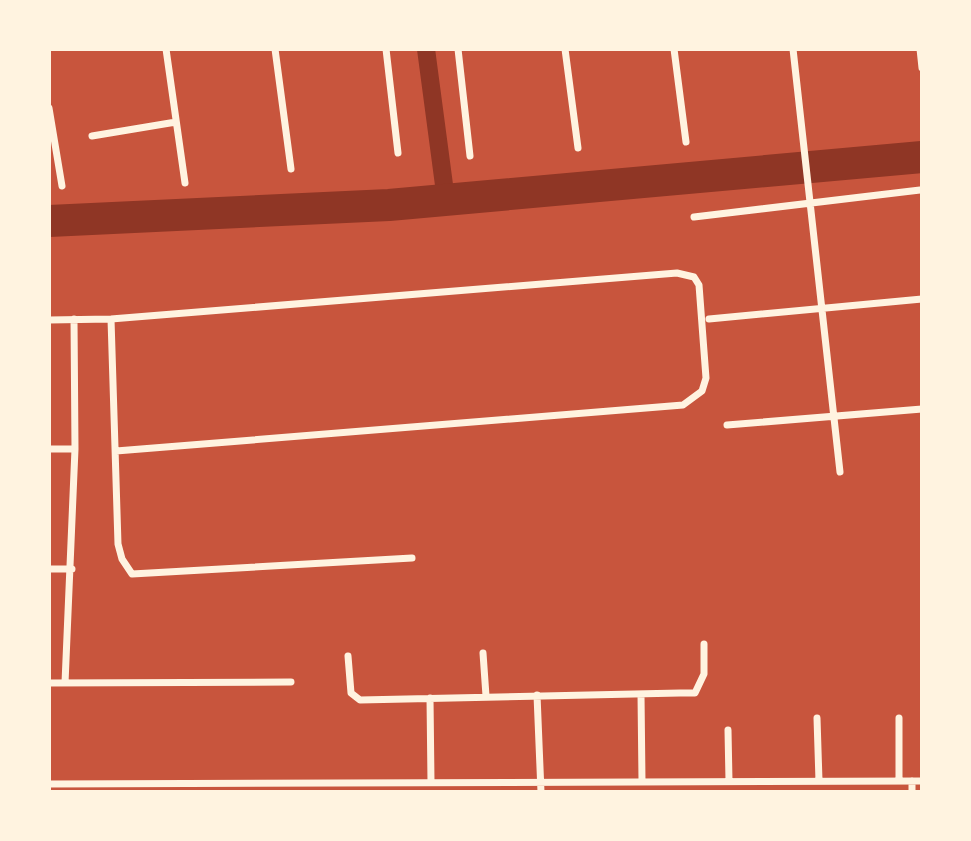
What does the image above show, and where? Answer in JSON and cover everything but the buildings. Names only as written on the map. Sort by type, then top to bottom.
[{"type":"street","points":[[166,49],[184,183]]},
{"type":"street","points":[[275,49],[291,169]]},
{"type":"street","points":[[386,49],[398,153]]},
{"type":"street","points":[[458,49],[470,156]]},
{"type":"street","points":[[565,49],[578,148]]},
{"type":"street","points":[[674,49],[686,142]]},
{"type":"street","points":[[793,49],[840,472]]},
{"type":"street","points":[[920,49],[922,68]]},
{"type":"street","points":[[49,108],[62,186]]},
{"type":"street","points":[[92,136],[176,121]]},
{"type":"street","points":[[694,217],[920,190]]},
{"type":"street","points":[[49,320],[111,319],[688,273],[699,285],[706,378],[702,391],[683,405],[116,451]]},
{"type":"street","points":[[709,319],[922,299]]},
{"type":"street","points":[[65,683],[72,569],[75,449],[74,319]]},
{"type":"street","points":[[111,319],[118,544],[122,559],[132,574],[412,558]]},
{"type":"street","points":[[727,425],[922,408]]},
{"type":"street","points":[[49,449],[75,449]]},
{"type":"street","points":[[49,569],[72,569]]},
{"type":"street","points":[[348,656],[351,694],[360,700],[695,693],[705,674],[704,644]]},
{"type":"street","points":[[483,653],[485,696]]},
{"type":"street","points":[[49,683],[290,682]]},
{"type":"street","points":[[641,694],[642,781]]},
{"type":"street","points":[[537,695],[541,792]]},
{"type":"street","points":[[430,698],[431,782]]},
{"type":"street","points":[[817,718],[819,781]]},
{"type":"street","points":[[899,718],[899,781]]},
{"type":"street","points":[[728,730],[729,781]]},
{"type":"street","points":[[663,781],[663,792]]},
{"type":"street","points":[[787,781],[787,792]]},
{"type":"street","points":[[912,781],[912,792]]},
{"type":"street","points":[[49,785],[922,781]]},
{"type":"waterway","points":[[426,49],[446,200]]},
{"type":"waterway","points":[[49,221],[389,205],[922,157]]}]
